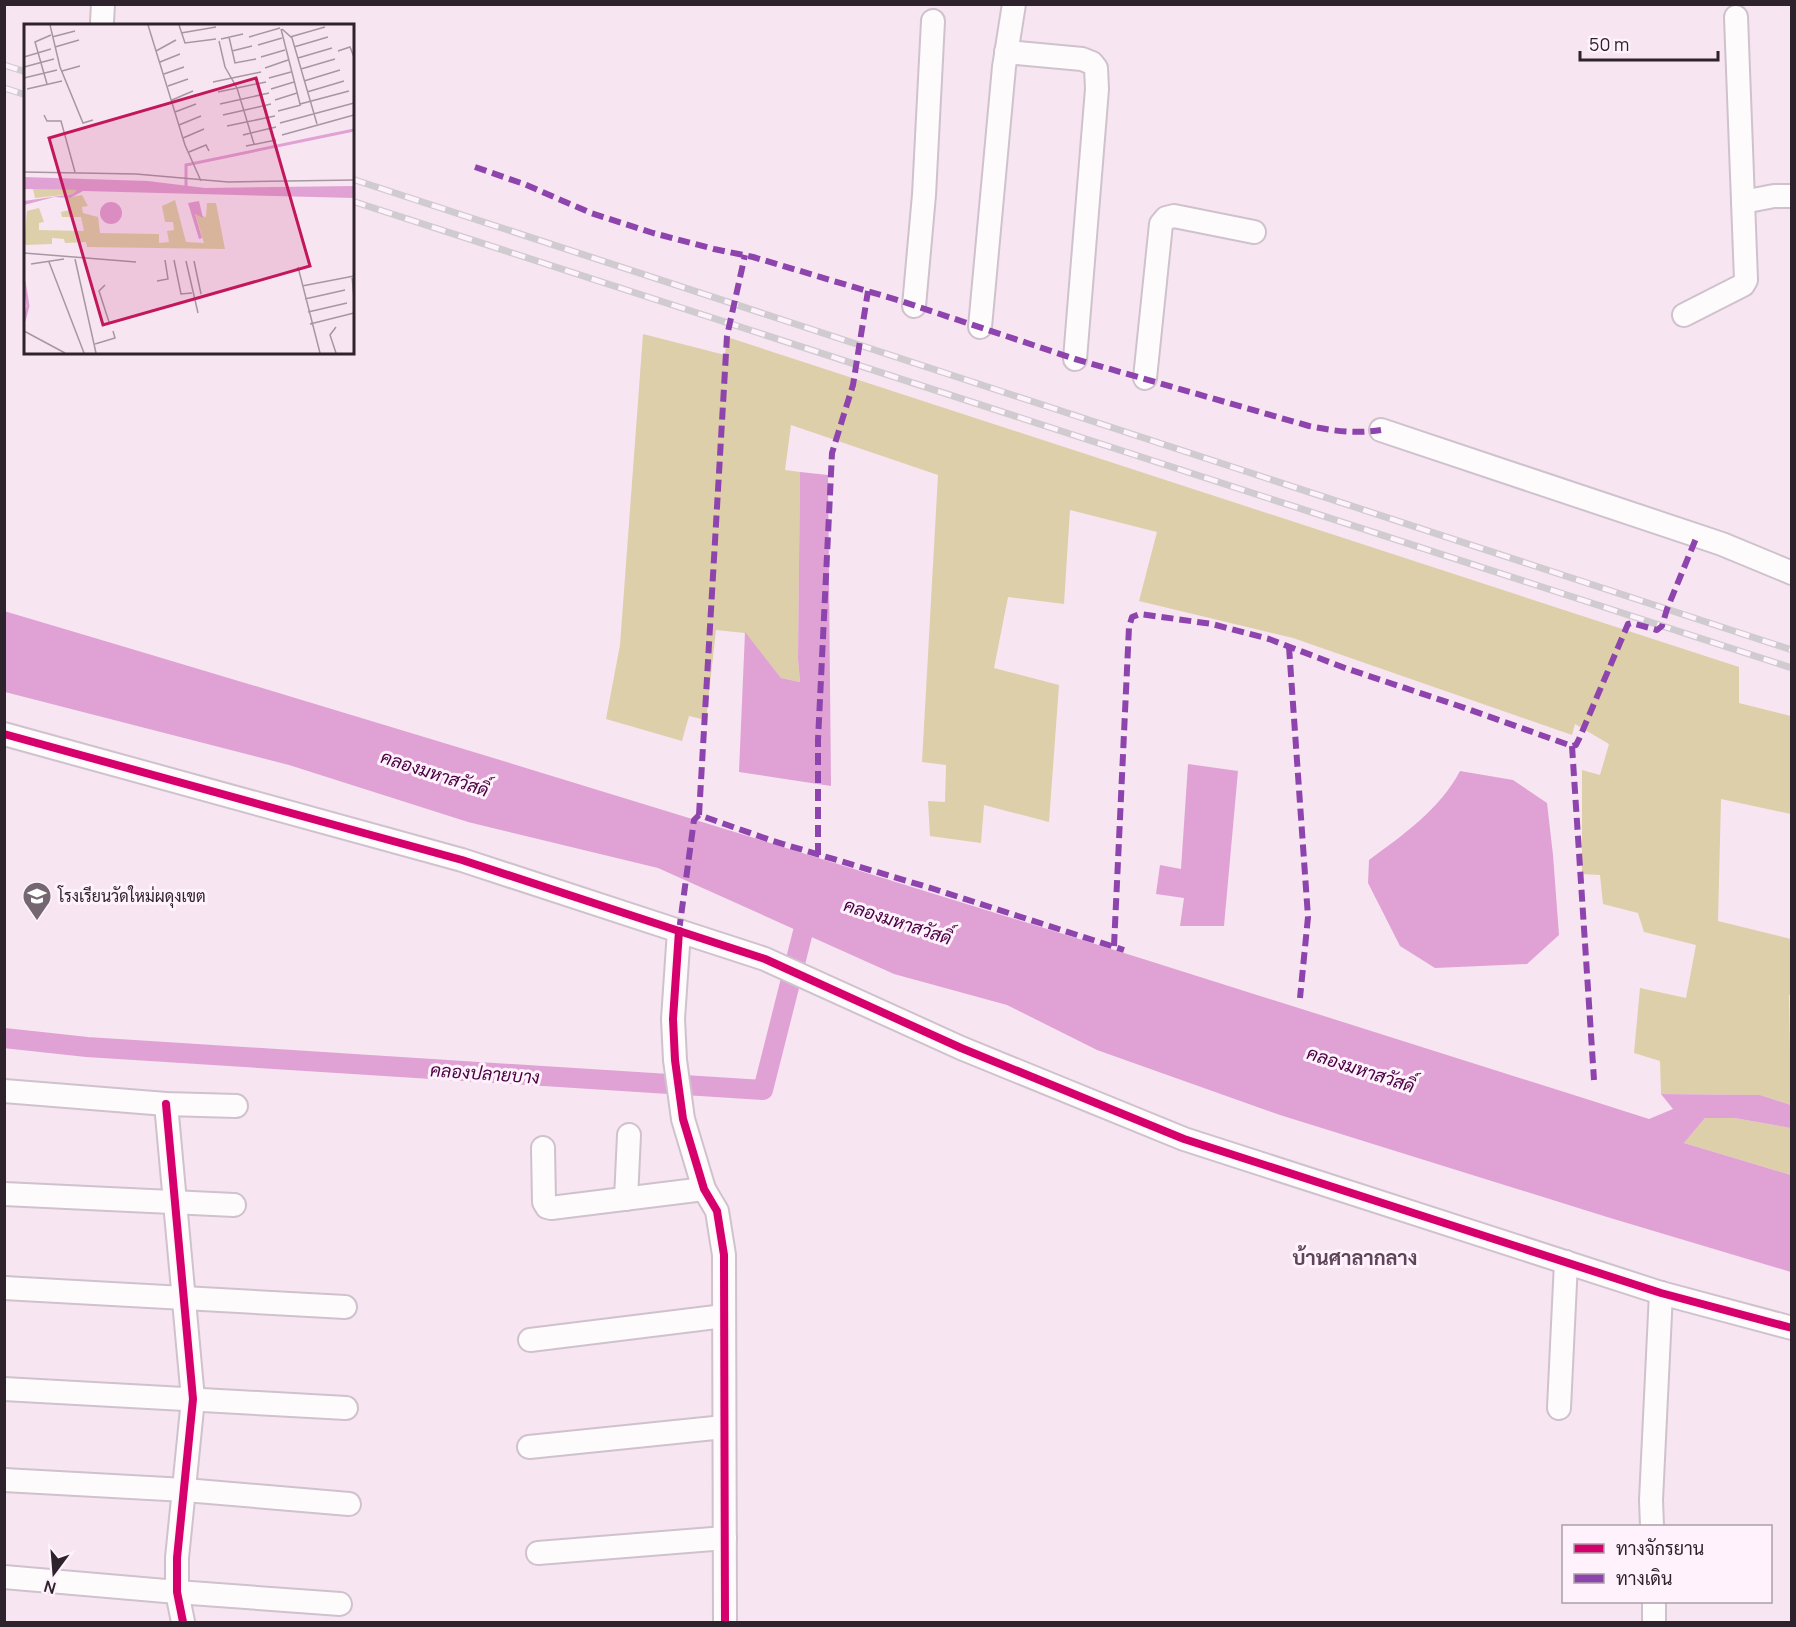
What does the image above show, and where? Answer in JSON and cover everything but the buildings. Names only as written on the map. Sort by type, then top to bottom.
[{"type":"street","points":[[980,327],[1006,52],[1014,4]]},
{"type":"street","points":[[1684,315],[1743,285],[1746,280],[1736,17]]},
{"type":"street","points":[[915,306],[924,195],[933,21]]},
{"type":"street","points":[[1006,52],[1082,59],[1092,63],[1096,68],[1097,89],[1075,359]]},
{"type":"street","points":[[1743,202],[1774,196],[1791,196]]},
{"type":"street","points":[[1145,378],[1161,224],[1166,218],[1174,216],[1254,232]]},
{"type":"street","points":[[1381,430],[1722,544],[1791,573]]},
{"type":"street","points":[[4,734],[462,860],[679,930],[765,959],[961,1048],[1184,1139],[1661,1293],[1791,1328]]},
{"type":"street","points":[[679,930],[673,1019],[675,1060],[683,1119],[704,1190],[717,1211],[724,1255],[725,1623]]},
{"type":"street","points":[[4,1090],[166,1104],[236,1106]]},
{"type":"street","points":[[166,1104],[193,1399],[177,1558],[177,1592],[183,1623]]},
{"type":"street","points":[[626,1199],[629,1135]]},
{"type":"street","points":[[543,1149],[544,1203],[547,1207],[704,1190]]},
{"type":"street","points":[[4,1194],[234,1205]]},
{"type":"street","points":[[1559,1408],[1566,1263]]},
{"type":"street","points":[[4,1288],[345,1307]]},
{"type":"street","points":[[1652,1525],[1651,1500],[1661,1293]]},
{"type":"street","points":[[530,1340],[724,1316]]},
{"type":"street","points":[[4,1389],[346,1408]]},
{"type":"street","points":[[528,1447],[724,1427]]},
{"type":"street","points":[[4,1480],[185,1490],[349,1504]]},
{"type":"street","points":[[538,1553],[724,1538]]},
{"type":"street","points":[[4,1577],[340,1604]]},
{"type":"street","points":[[1654,1603],[1654,1623]]},
{"type":"shaded area","points":[[643,334],[725,355],[727,337],[1739,667],[1739,703],[1791,716],[1791,814],[1721,799],[1718,921],[1791,939],[1792,995],[1789,995],[1791,1105],[1760,1095],[1661,1094],[1660,1061],[1634,1053],[1640,988],[1686,998],[1696,945],[1644,932],[1638,913],[1603,904],[1600,875],[1582,874],[1582,770],[1600,775],[1609,744],[1575,724],[1572,735],[1293,638],[1139,601],[1157,532],[1070,510],[1064,604],[1008,597],[994,668],[1059,685],[1049,822],[984,805],[981,843],[930,836],[928,801],[945,802],[946,765],[922,762],[938,475],[791,425],[785,470],[800,472],[798,659],[800,682],[781,678],[745,633],[716,630],[706,720],[689,716],[682,741],[606,719],[620,645]]},
{"type":"shaded area","points":[[1705,1118],[1734,1118],[1792,1128],[1791,1175],[1684,1143]]},
{"type":"water","points":[[800,472],[828,475],[831,786],[739,772],[745,632],[781,678],[800,682],[798,659]]},
{"type":"water","name":"คลองมหาสวัสดิ์","points":[[4,611],[828,861],[1649,1119],[1673,1109],[1661,1094],[1760,1095],[1791,1105],[1791,1128],[1734,1118],[1705,1118],[1684,1143],[1791,1175],[1791,1272],[1280,1115],[1097,1050],[1007,1005],[894,974],[658,868],[468,822],[289,765],[5,692]]},
{"type":"water","points":[[1188,764],[1238,771],[1224,926],[1180,926],[1184,898],[1156,894],[1160,865],[1181,869]]},
{"type":"water","points":[[1460,771],[1513,780],[1547,803],[1559,935],[1527,964],[1435,968],[1400,946],[1368,883],[1369,860],[1431,809],[1452,785]]},
{"type":"waterway","name":"คลองปลายบาง","points":[[4,1038],[87,1047],[763,1090],[809,908]]},
{"type":"railway","points":[[4,65],[24,71]]},
{"type":"railway","points":[[4,88],[24,94]]},
{"type":"railway","points":[[354,180],[1792,650]]},
{"type":"railway","points":[[354,202],[1792,668]]},
{"type":"marked path","points":[[475,167],[524,184],[591,213],[653,233],[753,257],[901,301],[1075,359],[1309,426],[1362,432],[1381,430]]},
{"type":"marked path","points":[[699,815],[727,336],[745,255]]},
{"type":"marked path","points":[[818,855],[818,740],[832,453],[853,385],[868,291]]},
{"type":"marked path","points":[[1114,946],[1129,627],[1132,617],[1140,614],[1212,624],[1269,639],[1345,668],[1572,746],[1576,745],[1579,739],[1628,624],[1657,630],[1662,626],[1697,536]]},
{"type":"marked path","points":[[1289,647],[1308,917],[1300,998]]},
{"type":"marked path","points":[[1572,746],[1594,1080]]},
{"type":"marked path","points":[[679,931],[694,820],[699,815],[773,841],[934,889],[1124,950]]},
{"type":"cycle path","points":[[4,734],[462,860],[765,959],[961,1048],[1184,1139],[1661,1293],[1792,1328]]},
{"type":"cycle path","points":[[679,931],[673,1019],[675,1060],[683,1119],[704,1189],[717,1211],[724,1255],[725,1622]]},
{"type":"cycle path","points":[[166,1104],[193,1399],[177,1558],[177,1592],[183,1622]]},
{"type":"place","name":"โรงเรียนวัดใหม่ผดุงเขต","points":[[37,922]]},
{"type":"district","name":"บ้านศาลากลาง","points":[[1355,1257]]}]
